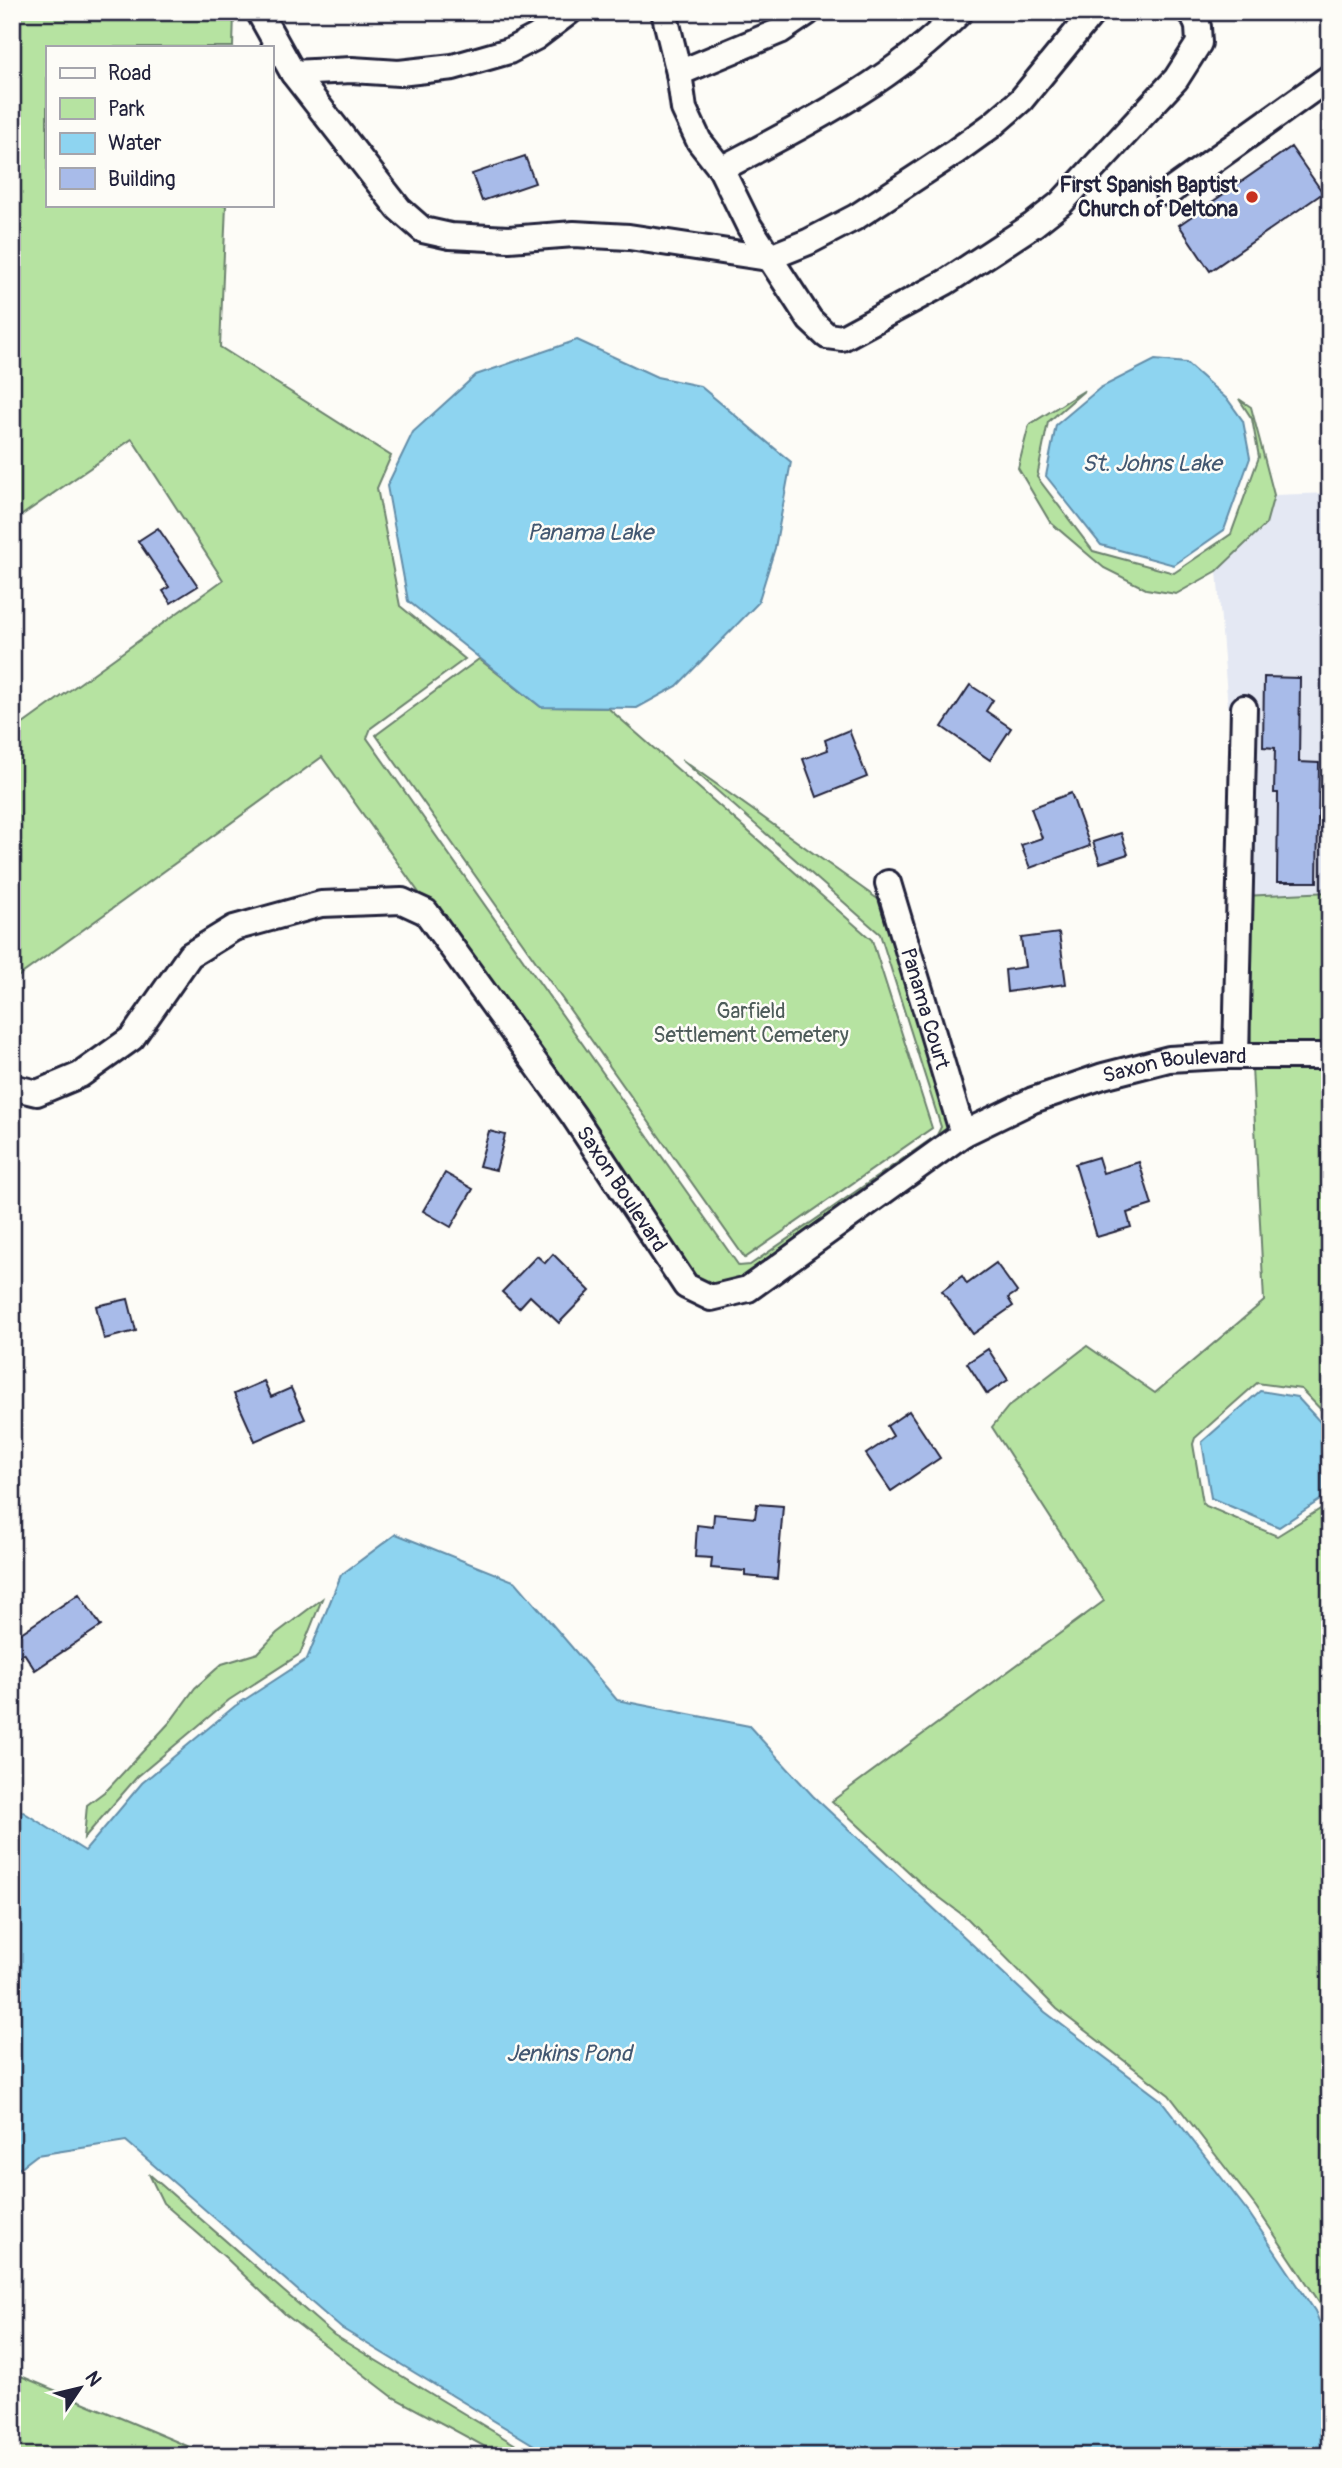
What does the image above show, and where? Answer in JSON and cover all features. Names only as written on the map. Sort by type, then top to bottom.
[{"type":"street","points":[[259,12],[293,73],[399,209],[423,230],[450,236],[509,239],[574,234],[629,237],[768,258],[808,242],[856,217],[982,132],[1021,100],[1093,12]]},
{"type":"street","points":[[293,73],[352,70],[399,73],[453,67],[509,51],[536,37],[569,12]]},
{"type":"street","points":[[664,12],[679,73],[684,109],[699,141],[721,169],[749,226],[810,320],[827,336],[842,338],[946,282],[1033,225],[1061,203],[1176,79],[1199,43],[1198,27],[1190,12]]},
{"type":"street","points":[[679,73],[780,31],[808,12]]},
{"type":"street","points":[[721,169],[844,104],[925,45],[960,12]]},
{"type":"street","points":[[1168,193],[1330,77]]},
{"type":"street","points":[[1236,1056],[1244,708]]},
{"type":"street","name":"Panama Court","points":[[888,883],[963,1134]]},
{"type":"street","name":"Saxon Boulevard","points":[[12,1087],[37,1093],[80,1075],[132,1038],[190,954],[234,928],[321,904],[402,901],[426,912],[573,1115],[686,1286],[711,1298],[748,1289],[963,1134],[1033,1100],[1103,1076],[1169,1059],[1330,1056]]},
{"type":"shaded area","points":[[1330,493],[1330,892],[1243,896],[1217,571],[1266,524],[1274,495]]},
{"type":"green space","points":[[12,12],[234,12],[233,46],[46,46],[46,206],[226,206],[220,347],[391,456],[377,488],[400,606],[465,659],[371,728],[367,738],[739,1266],[750,1265],[937,1135],[941,1127],[880,934],[681,759],[882,902],[950,1129],[745,1279],[713,1287],[694,1278],[322,757],[12,981],[12,732],[223,580],[132,439],[12,522]]},
{"type":"green space","points":[[1085,390],[1048,422],[1037,477],[1093,551],[1174,573],[1231,534],[1259,457],[1252,419],[1239,399],[1251,407],[1274,495],[1266,524],[1217,571],[1176,594],[1146,589],[1104,568],[1050,522],[1018,468],[1029,425]]},
{"type":"green space","name":"Garfield Settlement Cemetery","points":[[479,659],[541,707],[608,708],[872,940],[932,1128],[745,1258],[376,735]]},
{"type":"green space","points":[[1330,892],[1330,1046],[1251,1046],[1243,896]]},
{"type":"green space","points":[[1252,1067],[1330,1067],[1330,1419],[1301,1389],[1257,1383],[1195,1438],[1193,1444],[1203,1503],[1206,1506],[1277,1536],[1330,1503],[1330,2324],[1322,2306],[1256,2207],[1169,2095],[1057,2009],[968,1919],[923,1885],[832,1801],[1104,1601],[992,1427],[1008,1407],[1087,1346],[1155,1393],[1264,1301]]},
{"type":"green space","points":[[322,1599],[300,1654],[229,1700],[137,1777],[84,1838],[87,1805],[108,1789],[170,1722],[195,1688],[222,1664],[258,1653],[277,1633]]},
{"type":"green space","points":[[149,2174],[334,2335],[534,2456],[502,2456],[393,2397],[286,2315],[163,2203]]},
{"type":"green space","points":[[16,2374],[211,2456],[12,2456],[12,2377]]},
{"type":"water","name":"Panama Lake","points":[[577,340],[657,377],[700,386],[791,462],[775,548],[758,603],[677,686],[637,708],[541,707],[408,601],[387,486],[413,432],[476,375]]},
{"type":"water","name":"St. Johns Lake","points":[[1155,360],[1186,363],[1228,400],[1243,421],[1250,458],[1224,530],[1174,565],[1101,545],[1046,476],[1056,425],[1100,388]]},
{"type":"water","points":[[1260,1391],[1297,1397],[1322,1424],[1323,1498],[1279,1527],[1211,1498],[1202,1442]]},
{"type":"water","name":"Jenkins Pond","points":[[396,1534],[516,1582],[617,1700],[749,1726],[813,1796],[1045,2012],[1161,2100],[1249,2213],[1315,2311],[1330,2349],[1330,2456],[552,2456],[341,2328],[126,2141],[37,2155],[12,2174],[12,1805],[85,1851],[142,1783],[235,1706],[307,1659],[341,1575]]},
{"type":"building","points":[[1291,147],[1323,193],[1210,271],[1179,225]]},
{"type":"building","points":[[525,156],[535,183],[482,201],[472,174]]},
{"type":"building","points":[[158,528],[198,586],[171,603],[163,591],[169,587],[138,541]]},
{"type":"building","points":[[1264,677],[1300,678],[1299,762],[1319,763],[1317,882],[1277,882],[1278,793],[1274,793],[1275,748],[1263,747]]},
{"type":"building","points":[[970,685],[993,700],[986,711],[1011,728],[990,760],[942,727]]},
{"type":"building","points":[[849,730],[867,777],[817,797],[803,759],[828,750],[825,740]]},
{"type":"building","points":[[1071,793],[1090,846],[1030,868],[1021,845],[1042,838],[1031,808]]},
{"type":"building","points":[[1121,833],[1128,854],[1100,863],[1093,842]]},
{"type":"building","points":[[1059,933],[1066,984],[1007,992],[1005,970],[1025,967],[1021,938]]},
{"type":"building","points":[[489,1131],[505,1135],[496,1170],[479,1166]]},
{"type":"building","points":[[1098,1157],[1103,1173],[1139,1162],[1152,1205],[1127,1213],[1131,1227],[1097,1237],[1075,1164]]},
{"type":"building","points":[[445,1173],[473,1189],[451,1227],[423,1211]]},
{"type":"building","points":[[553,1254],[590,1291],[559,1323],[530,1296],[519,1308],[502,1292],[537,1256],[545,1263]]},
{"type":"building","points":[[996,1263],[1017,1292],[1008,1298],[1013,1306],[973,1334],[942,1291],[962,1276],[967,1284]]},
{"type":"building","points":[[128,1299],[136,1331],[104,1339],[96,1306]]},
{"type":"building","points":[[988,1349],[1008,1380],[987,1394],[967,1363]]},
{"type":"building","points":[[264,1381],[271,1397],[291,1388],[305,1419],[255,1441],[234,1394]]},
{"type":"building","points":[[909,1411],[940,1458],[891,1491],[866,1454],[893,1436],[887,1426]]},
{"type":"building","points":[[757,1504],[783,1506],[777,1579],[745,1576],[745,1571],[711,1568],[712,1558],[695,1557],[697,1525],[713,1527],[714,1514],[755,1518]]},
{"type":"building","points":[[79,1594],[101,1626],[35,1670],[24,1653],[12,1661],[12,1639]]},
{"type":"place","name":"First Spanish Baptist Church of Deltona","points":[[1252,197]]}]
